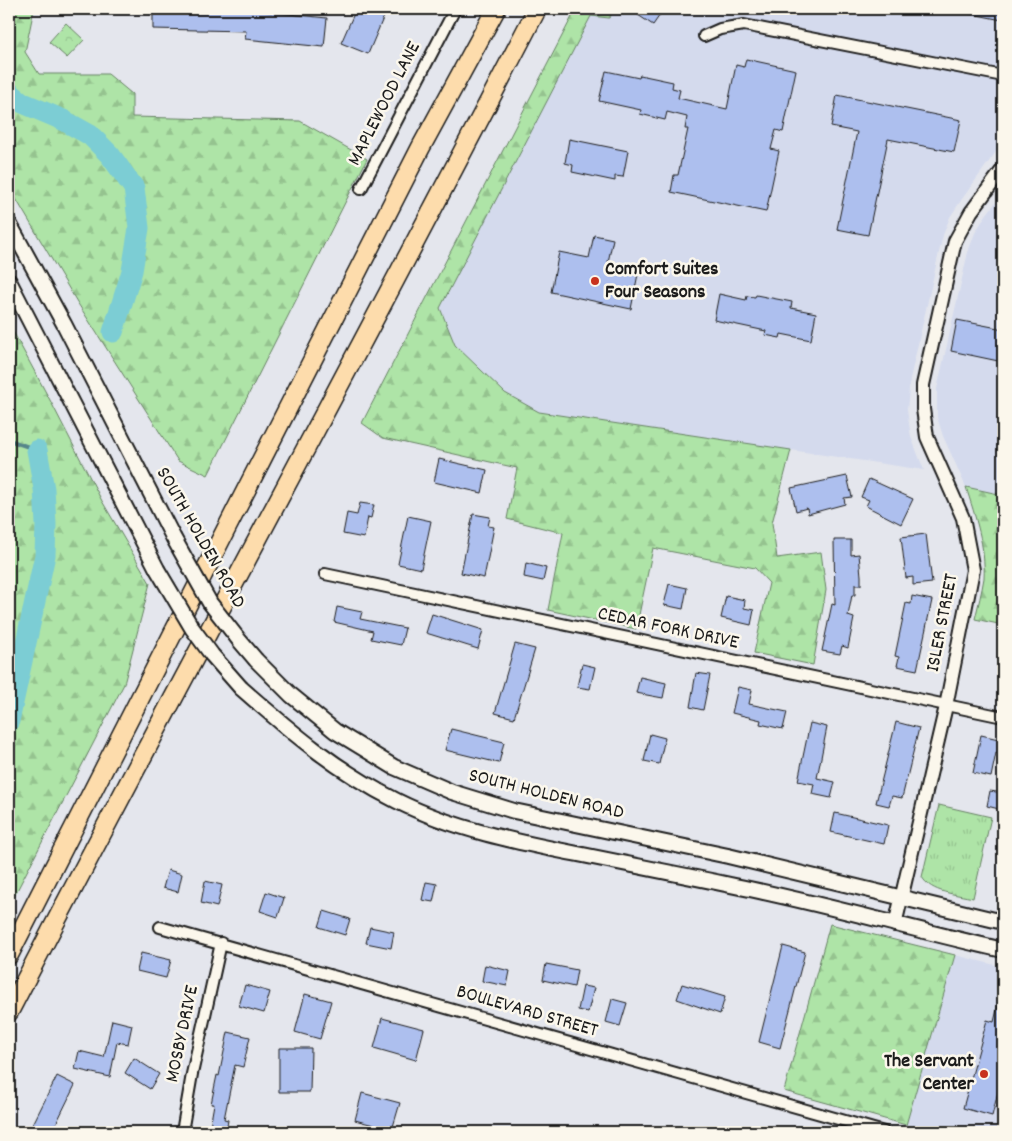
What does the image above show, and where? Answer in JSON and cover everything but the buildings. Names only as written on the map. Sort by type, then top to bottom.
[{"type":"highway","points":[[9,954],[421,147],[495,9]]},
{"type":"highway","points":[[9,1012],[80,872],[538,9]]},
{"type":"highway","points":[[511,60],[548,9]]},
{"type":"main road","name":"SOUTH HOLDEN ROAD","points":[[9,223],[64,324],[173,537],[210,603],[256,660],[291,695],[336,731],[394,767],[452,792],[514,811],[728,856],[1003,922]]},
{"type":"main road","points":[[9,281],[156,568],[192,628],[212,655],[241,688],[329,762],[392,799],[472,829],[534,845],[758,890],[1003,950]]},
{"type":"street","name":"MAPLEWOOD LANE","points":[[361,189],[455,9]]},
{"type":"street","points":[[704,36],[720,29],[744,25],[1003,76]]},
{"type":"street","name":"ISLER STREET","points":[[895,925],[946,706],[973,570],[963,518],[927,437],[923,409],[923,385],[956,242],[971,212],[1003,169]]},
{"type":"street","name":"CEDAR FORK DRIVE","points":[[325,574],[1003,717]]},
{"type":"street","name":"BOULEVARD STREET","points":[[160,926],[884,1132]]},
{"type":"street","name":"MOSBY DRIVE","points":[[182,1132],[192,1074],[221,944]]},
{"type":"shaded area","points":[[615,9],[1003,9],[1003,142],[950,217],[943,235],[910,379],[907,410],[911,437],[924,470],[539,412],[505,393],[455,345],[440,307],[591,15],[609,18]]},
{"type":"shaded area","points":[[1003,193],[1003,495],[966,487],[943,436],[937,417],[937,389],[968,252],[975,233]]},
{"type":"shaded area","points":[[955,955],[1003,967],[1003,1132],[930,1132],[906,1125]]},
{"type":"green space","points":[[9,9],[34,9],[25,52],[39,74],[108,74],[132,94],[132,117],[300,121],[367,159],[208,475],[178,461],[77,302],[9,187]]},
{"type":"green space","points":[[576,9],[615,9],[609,18],[591,16],[440,308],[455,345],[505,393],[539,412],[791,450],[772,523],[777,558],[821,552],[826,590],[813,665],[754,653],[769,583],[755,568],[653,548],[636,629],[548,610],[563,533],[507,519],[517,468],[383,438],[362,423]]},
{"type":"green space","points":[[66,23],[84,40],[67,58],[49,42]]},
{"type":"green space","points":[[9,324],[102,501],[150,583],[124,684],[9,906]]},
{"type":"green space","points":[[966,487],[1003,495],[1003,625],[975,619],[984,578],[984,566],[979,532]]},
{"type":"green space","points":[[939,805],[991,817],[973,898],[938,890],[922,877]]},
{"type":"green space","points":[[830,924],[955,955],[906,1125],[784,1091]]},
{"type":"waterway","points":[[9,92],[23,103],[63,120],[90,135],[110,155],[134,188],[139,228],[132,271],[113,332]]},
{"type":"waterway","points":[[9,440],[37,450]]},
{"type":"waterway","points":[[9,721],[45,555],[44,489],[37,450]]},
{"type":"place","name":"Comfort Suites Four Seasons","points":[[595,281]]},
{"type":"place","name":"The Servant Center","points":[[984,1074]]}]
